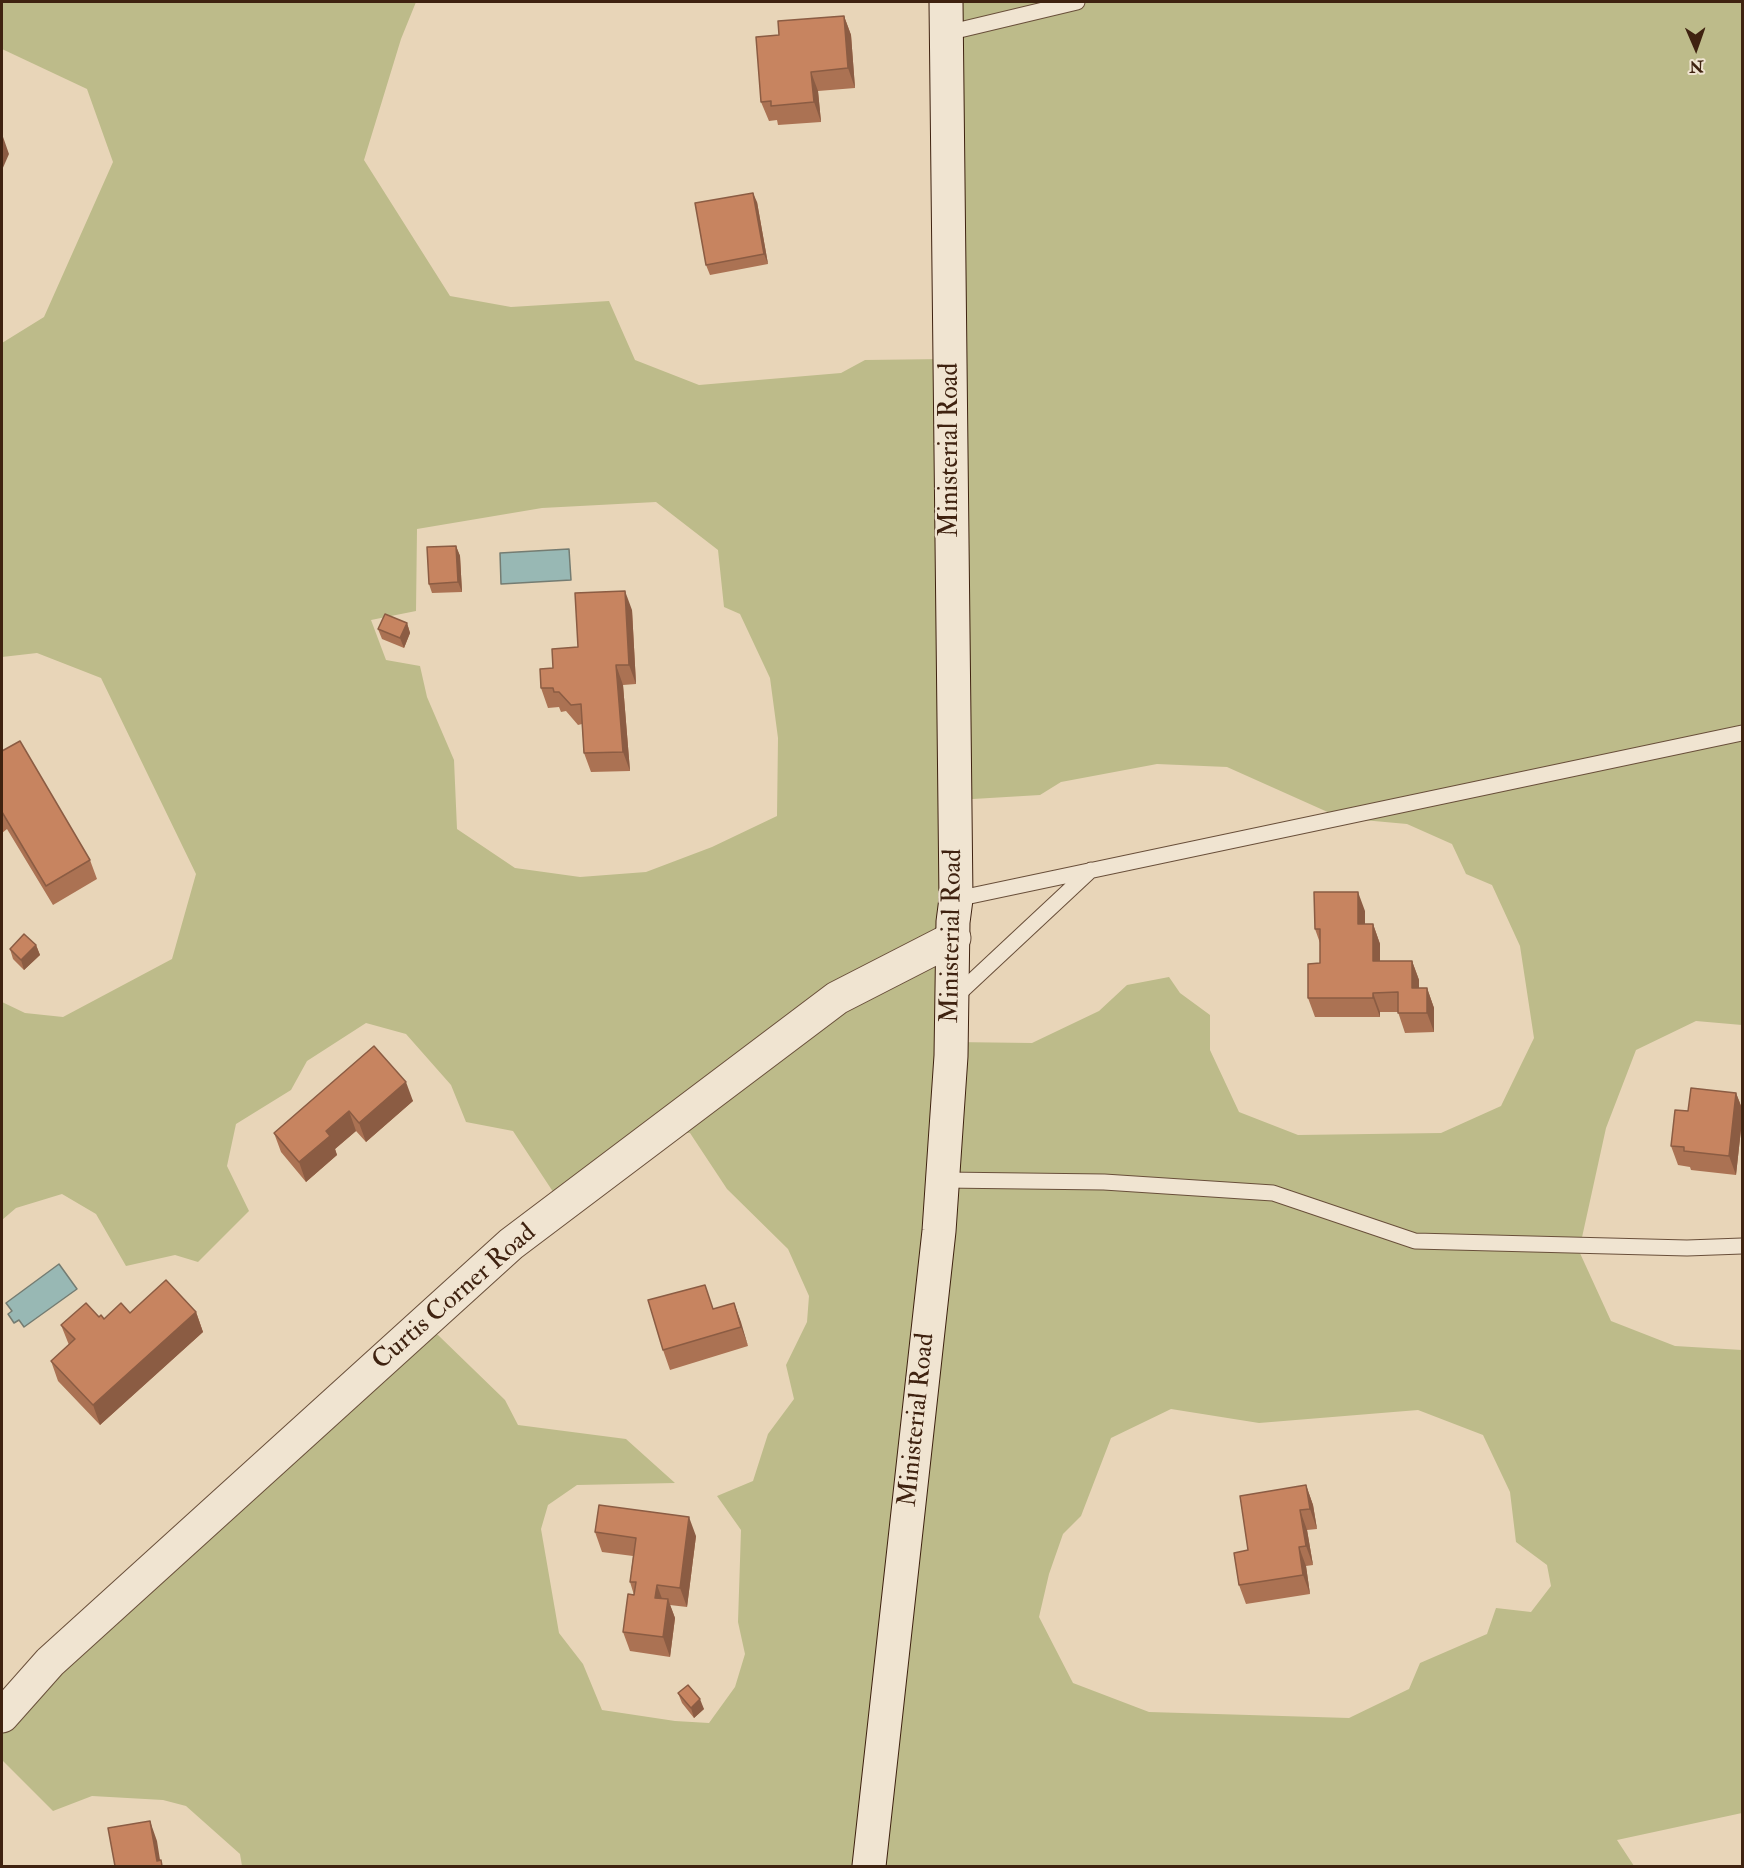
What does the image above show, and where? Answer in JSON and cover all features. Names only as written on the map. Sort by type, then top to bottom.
[{"type":"main road","name":"Ministerial Road","points":[[869,1866],[944,1180],[952,999],[956,898],[946,17]]},
{"type":"main road","name":"Curtis Corner Road","points":[[2,1716],[59,1654],[511,1244],[837,998],[954,938]]},
{"type":"lane","points":[[946,17],[1077,2]]},
{"type":"lane","points":[[956,898],[1743,733]]},
{"type":"lane","points":[[952,999],[1091,870]]},
{"type":"lane","points":[[944,1180],[1104,1182],[1273,1193],[1415,1240],[1687,1248],[1743,1246]]},
{"type":"shaded area","points":[[2,2],[416,2],[401,39],[364,160],[450,296],[511,307],[609,301],[635,360],[699,385],[841,373],[865,360],[944,359],[946,2],[1742,2],[1742,1025],[1696,1021],[1636,1050],[1606,1128],[1579,1251],[1611,1321],[1675,1346],[1742,1350],[1742,1813],[1617,1840],[1634,1866],[242,1866],[240,1854],[186,1806],[163,1800],[92,1796],[53,1811],[2,1760],[2,1720],[424,1329],[438,1335],[505,1400],[518,1425],[626,1439],[675,1483],[577,1485],[548,1505],[541,1529],[559,1633],[583,1664],[602,1710],[675,1721],[709,1723],[735,1687],[745,1654],[738,1622],[741,1530],[717,1496],[753,1481],[768,1434],[794,1399],[786,1365],[807,1322],[809,1296],[788,1249],[727,1189],[690,1133],[682,1133],[565,1210],[513,1131],[466,1122],[451,1085],[406,1034],[366,1023],[307,1061],[291,1090],[236,1124],[227,1166],[249,1211],[198,1262],[175,1255],[126,1266],[96,1214],[62,1194],[16,1208],[2,1220],[2,1002],[25,1013],[63,1017],[172,959],[196,874],[101,678],[37,653],[2,657],[2,343],[44,317],[113,162],[87,89],[2,49]],"holes":[[[656,502],[718,550],[724,607],[740,614],[770,678],[778,738],[777,816],[712,847],[646,872],[580,877],[515,868],[457,829],[454,760],[427,697],[420,666],[386,660],[371,620],[416,611],[417,529],[542,508]],[[1157,764],[1227,767],[1341,818],[1407,824],[1452,844],[1466,874],[1492,885],[1520,946],[1534,1038],[1501,1106],[1441,1133],[1298,1135],[1239,1112],[1210,1050],[1210,1015],[1180,993],[1169,977],[1127,985],[1099,1011],[1032,1043],[953,1042],[956,800],[1040,795],[1061,782]],[[1171,1409],[1259,1423],[1418,1410],[1483,1435],[1510,1492],[1516,1542],[1547,1565],[1551,1586],[1531,1612],[1496,1608],[1487,1634],[1420,1663],[1409,1689],[1349,1718],[1149,1712],[1073,1683],[1039,1617],[1049,1574],[1063,1534],[1081,1516],[1111,1438]]]},
{"type":"water","points":[[569,549],[571,580],[501,584],[500,553]]},
{"type":"water","points":[[59,1264],[77,1289],[24,1327],[19,1320],[14,1323],[8,1314],[12,1311],[6,1303]]},
{"type":"building","points":[[844,16],[848,68],[811,72],[814,102],[771,106],[771,101],[761,102],[756,37],[779,35],[778,21]]},
{"type":"building","points":[[753,193],[764,254],[706,265],[695,203]]},
{"type":"building","points":[[456,546],[458,582],[429,584],[427,547]]},
{"type":"building","points":[[625,591],[629,665],[616,665],[623,752],[584,753],[581,704],[571,705],[559,692],[554,692],[553,688],[541,688],[540,669],[553,668],[552,649],[578,647],[575,593]]},
{"type":"building","points":[[385,614],[407,623],[400,638],[378,629]]},
{"type":"building","points":[[20,741],[90,860],[46,886],[2,812],[2,751]]},
{"type":"building","points":[[1314,892],[1358,892],[1358,924],[1373,924],[1373,961],[1412,961],[1412,988],[1427,988],[1427,1013],[1398,1013],[1398,992],[1373,993],[1373,998],[1308,998],[1308,964],[1320,963],[1320,929],[1315,929]]},
{"type":"building","points":[[24,934],[36,945],[21,960],[10,949]]},
{"type":"building","points":[[374,1046],[406,1082],[359,1123],[349,1111],[326,1131],[330,1136],[299,1162],[274,1133]]},
{"type":"building","points":[[1691,1088],[1736,1093],[1729,1156],[1684,1151],[1684,1147],[1671,1146],[1675,1110],[1688,1111]]},
{"type":"building","points":[[166,1280],[196,1312],[93,1405],[51,1361],[75,1339],[61,1325],[86,1303],[99,1317],[101,1315],[104,1319],[121,1303],[130,1313]]},
{"type":"building","points":[[705,1285],[713,1309],[734,1303],[741,1327],[663,1350],[648,1300]]},
{"type":"building","points":[[1306,1485],[1310,1509],[1300,1510],[1306,1546],[1299,1547],[1303,1575],[1239,1585],[1234,1553],[1248,1550],[1240,1496]]},
{"type":"building","points":[[599,1505],[689,1517],[680,1588],[657,1585],[655,1598],[668,1599],[663,1637],[623,1632],[628,1594],[634,1595],[636,1582],[630,1582],[636,1538],[595,1532]]},
{"type":"building","points":[[688,1685],[700,1699],[691,1708],[678,1693]]},
{"type":"building","points":[[150,1821],[157,1861],[161,1860],[162,1866],[115,1866],[108,1828]]}]
